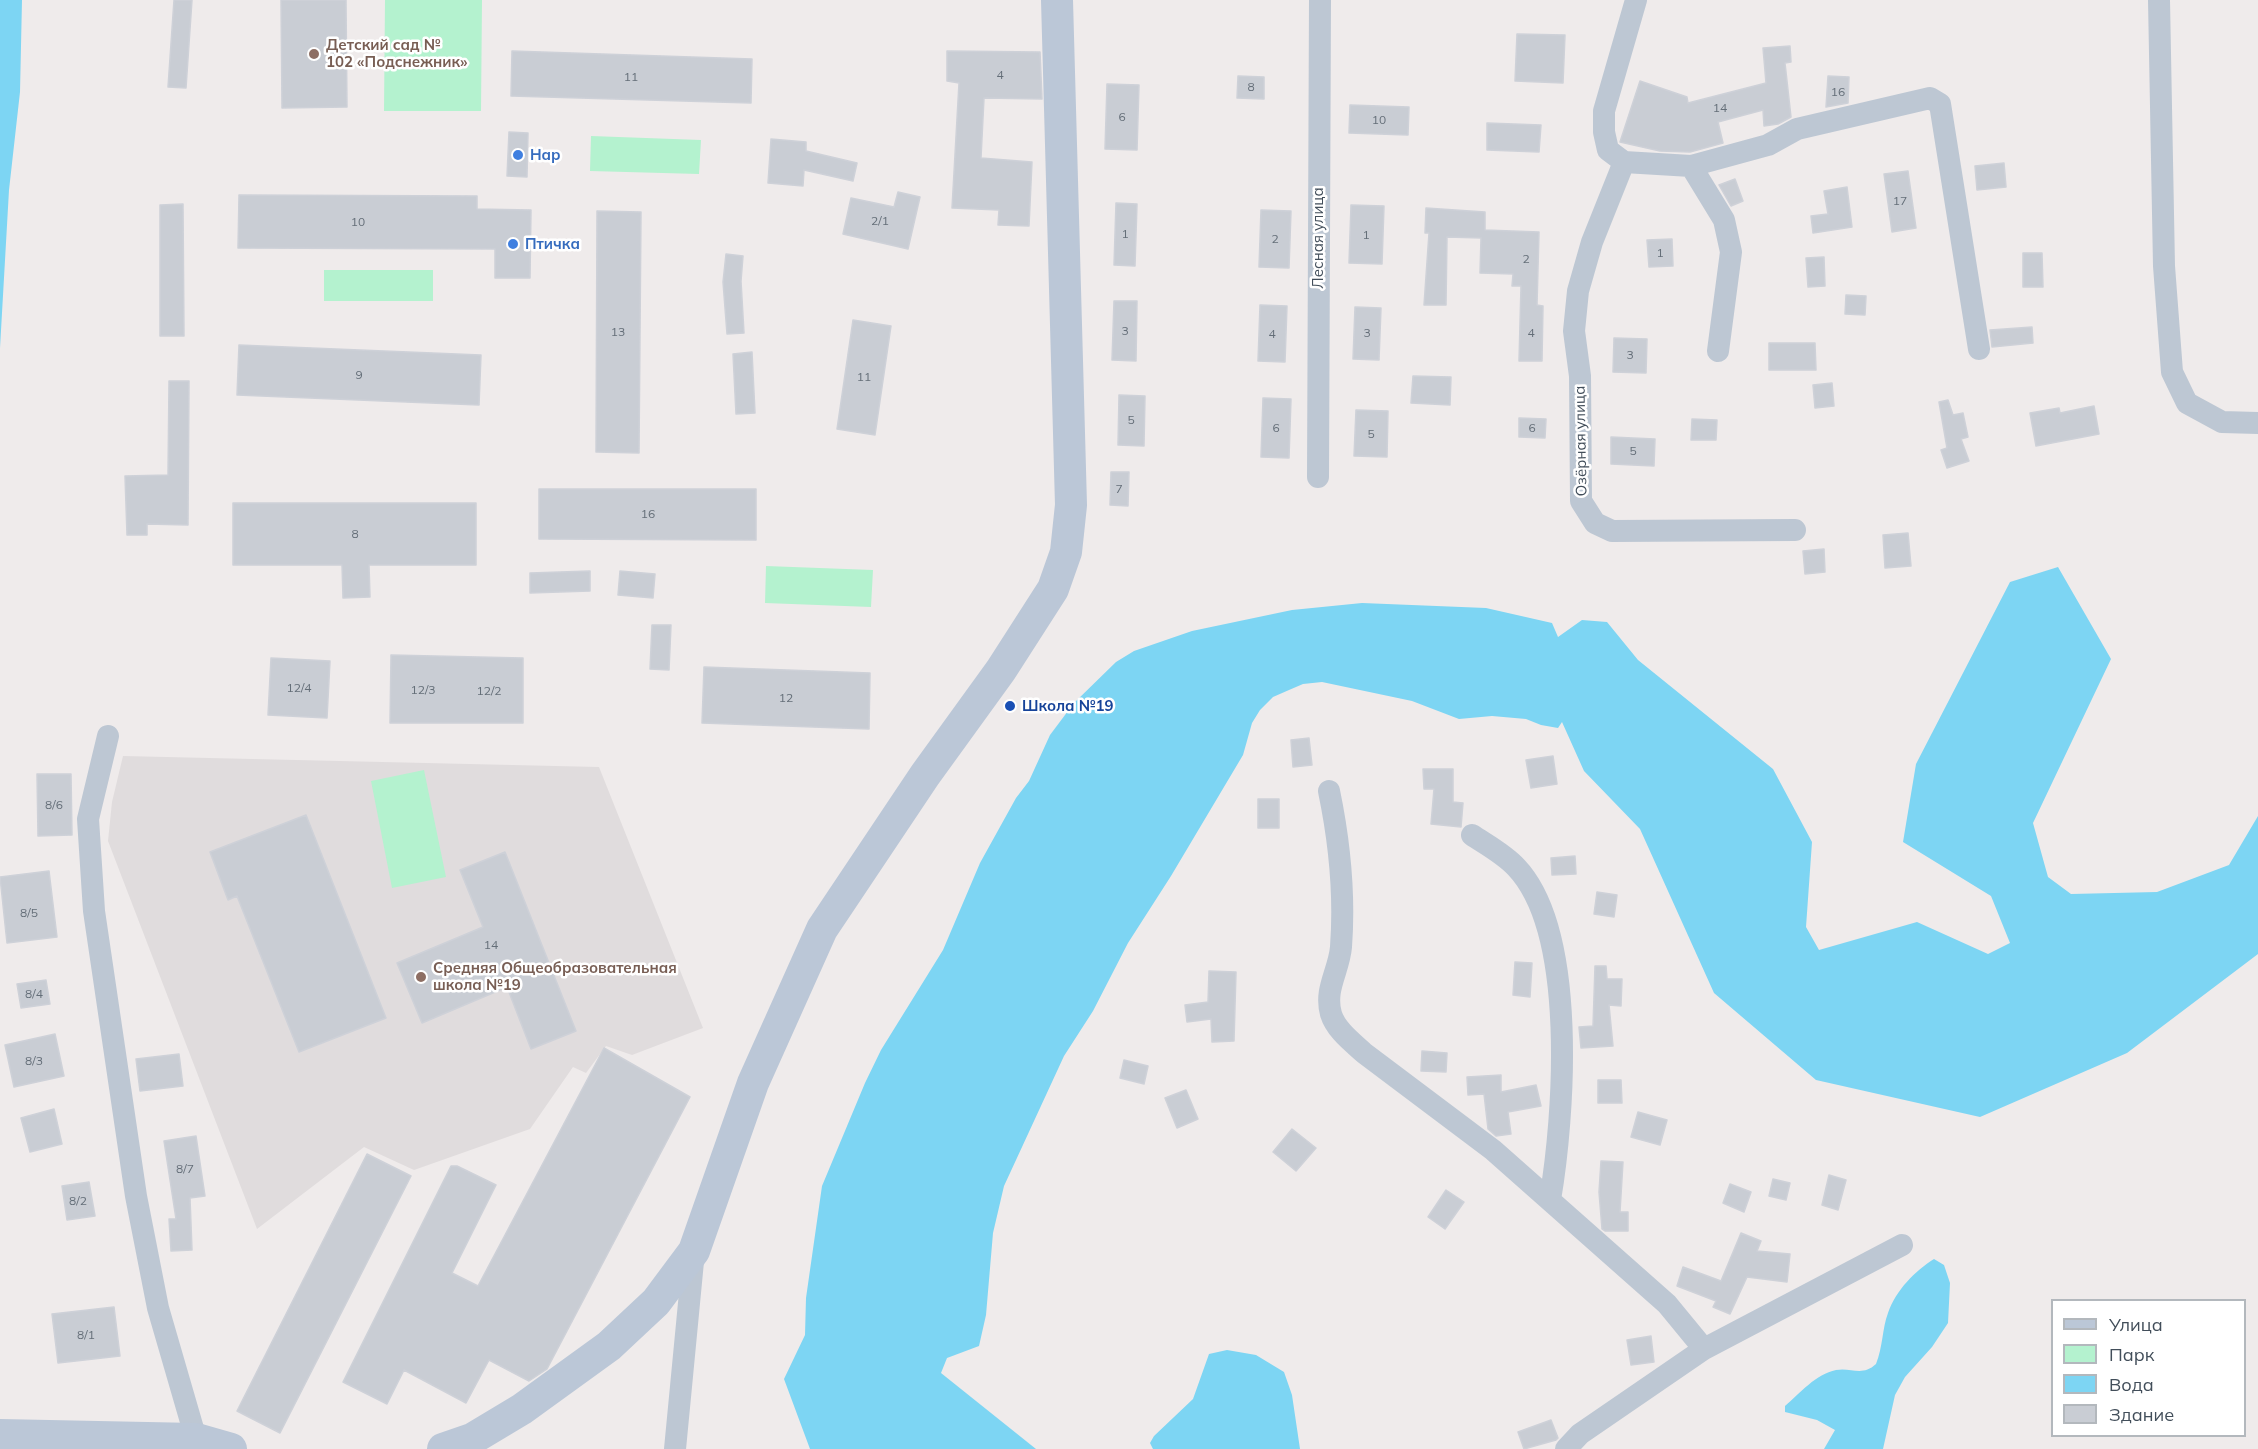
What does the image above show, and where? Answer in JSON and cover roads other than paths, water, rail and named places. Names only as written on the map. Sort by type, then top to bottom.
[{"type":"street","points":[[675,1449],[694,1251],[753,1083],[822,929],[925,775],[1027,630],[1053,589],[1066,552],[1071,505],[1057,0]]},
{"type":"street","name":"Лесная улица","points":[[1318,477],[1320,0]]},
{"type":"street","points":[[1636,0],[1604,111],[1604,132],[1608,150],[1624,162],[1691,166],[1768,145],[1797,129],[1874,109],[1930,98],[1940,104],[1979,349]]},
{"type":"street","points":[[2159,0],[2164,266],[2172,372],[2187,403],[2222,422],[2258,423]]},
{"type":"street","name":"Озёрная улица","points":[[1624,162],[1592,242],[1578,291],[1574,331],[1580,376],[1581,501],[1595,523],[1612,531],[1795,530]]},
{"type":"street","points":[[1691,166],[1724,220],[1731,252],[1718,351]]},
{"type":"street","points":[[108,736],[88,819],[94,911],[138,1207],[158,1308],[196,1439]]},
{"type":"street","points":[[1329,791],[1343,880],[1340,950],[1328,994],[1331,1016],[1346,1036],[1364,1053],[1493,1150],[1667,1304],[1704,1349]]},
{"type":"street","points":[[1472,835],[1517,868],[1533,892],[1547,927],[1563,1009],[1560,1144],[1550,1200]]},
{"type":"street","points":[[1566,1449],[1580,1434],[1704,1349],[1902,1245]]},
{"type":"street","points":[[443,1449],[472,1439],[522,1409],[609,1346],[656,1302],[694,1251]]},
{"type":"street","points":[[0,1435],[196,1439],[231,1449]]},
{"type":"water","points":[[0,0],[22,0],[20,92],[9,190],[0,348]]},
{"type":"water","points":[[2058,567],[2111,659],[2033,823],[2048,877],[2071,894],[2157,892],[2229,865],[2258,816],[2258,954],[2127,1053],[1980,1117],[1816,1080],[1714,993],[1640,829],[1584,771],[1562,722],[1558,728],[1526,719],[1492,716],[1459,719],[1412,701],[1322,682],[1303,684],[1273,697],[1260,710],[1252,723],[1243,755],[1128,943],[1093,1011],[1064,1056],[1004,1186],[993,1233],[986,1315],[979,1346],[947,1358],[941,1373],[1036,1449],[810,1449],[784,1379],[805,1335],[806,1298],[822,1186],[881,1050],[943,950],[980,863],[1016,798],[1029,781],[1050,735],[1074,703],[1116,662],[1134,651],[1192,631],[1292,610],[1362,603],[1486,608],[1552,623],[1558,637],[1582,620],[1607,622],[1638,660],[1773,769],[1812,842],[1806,927],[1819,950],[1917,922],[1988,954],[2010,943],[1991,896],[1903,842],[1916,764],[2010,582]]},
{"type":"water","points":[[1934,1259],[1944,1265],[1950,1283],[1948,1323],[1932,1347],[1905,1377],[1895,1395],[1883,1449],[1824,1449],[1835,1430],[1817,1420],[1785,1412],[1785,1406],[1822,1375],[1841,1369],[1866,1370],[1876,1364],[1891,1305],[1913,1275]]},
{"type":"water","points":[[1227,1350],[1256,1355],[1284,1372],[1292,1395],[1300,1449],[1153,1449],[1150,1443],[1154,1436],[1193,1399],[1209,1354]]},
{"type":"place","name":"Детский сад № 102 «Подснежник»","points":[[314,54]]},
{"type":"place","name":"Нар","points":[[518,155]]},
{"type":"place","name":"Птичка","points":[[513,244]]},
{"type":"place","name":"Школа №19","points":[[1010,706]]},
{"type":"place","name":"Средняя Общеобразовательная школа №19","points":[[421,977]]}]
